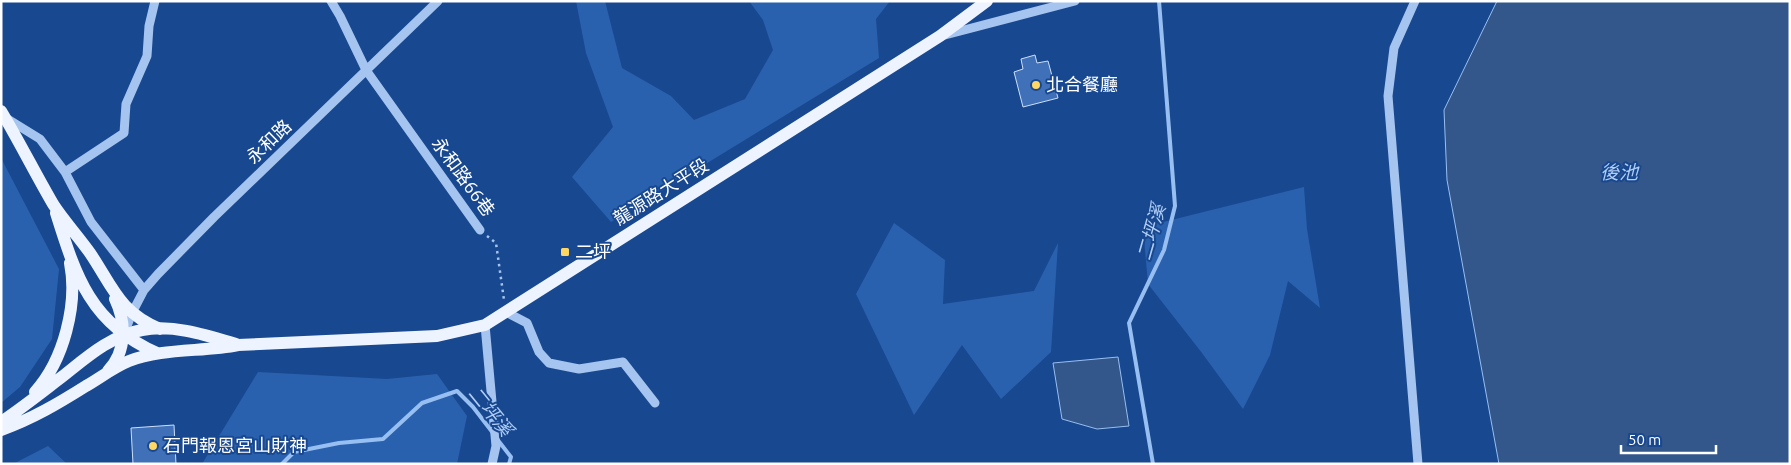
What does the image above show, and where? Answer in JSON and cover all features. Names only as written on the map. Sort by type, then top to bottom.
[{"type":"main road","name":"龍源路大平段","points":[[1,430],[21,423],[52,407],[129,361],[157,353],[218,349],[238,344],[437,336],[485,325],[940,36],[986,1]]},
{"type":"main road","points":[[3,114],[54,205],[91,254],[120,301],[144,322],[160,329]]},
{"type":"main road","points":[[54,205],[65,241],[86,292],[109,322],[123,334]]},
{"type":"main road","points":[[18,410],[39,388],[55,361],[66,332],[71,294],[71,271],[65,241]]},
{"type":"main road","points":[[110,286],[120,309],[123,334]]},
{"type":"main road","name":"龍源路大平段","points":[[1,422],[101,347],[123,334],[160,329],[200,334],[238,344]]},
{"type":"main road","name":"龍源路大平段","points":[[123,334],[137,344],[157,353]]},
{"type":"main road","name":"龍源路大平段","points":[[103,376],[118,357],[123,334]]},
{"type":"street","points":[[65,172],[124,133],[126,104],[147,56],[149,26],[155,1]]},
{"type":"street","name":"永和路66巷","points":[[331,1],[366,70],[480,230]]},
{"type":"street","name":"永和路","points":[[123,334],[144,290],[158,274],[214,217],[438,1]]},
{"type":"street","points":[[940,36],[1075,1]]},
{"type":"street","points":[[1415,1],[1394,48],[1388,96],[1418,464]]},
{"type":"street","points":[[3,114],[40,139],[65,172],[91,222],[144,290]]},
{"type":"street","points":[[506,312],[527,323],[539,352],[549,363],[579,369],[623,362],[655,403]]},
{"type":"street","points":[[485,325],[496,446],[492,464]]},
{"type":"path","name":"永和路66巷","points":[[480,230],[496,243],[506,312]]},
{"type":"shaded area","points":[[576,1],[605,1],[622,68],[671,96],[694,120],[745,99],[773,50],[763,20],[749,1],[890,1],[876,19],[879,58],[611,222],[572,177],[613,127],[586,53]]},
{"type":"shaded area","points":[[1,158],[59,269],[52,339],[20,387],[1,403]]},
{"type":"shaded area","points":[[1304,187],[1307,229],[1320,308],[1288,281],[1270,355],[1243,409],[1148,284],[1143,227]]},
{"type":"shaded area","points":[[894,223],[945,260],[943,304],[1034,291],[1058,243],[1051,352],[1001,399],[962,345],[914,415],[856,294]]},
{"type":"shaded area","points":[[258,372],[387,379],[437,374],[467,416],[457,464],[202,464]]},
{"type":"shaded area","points":[[48,446],[67,464],[13,464]]},
{"type":"water","name":"後池","points":[[1497,1],[1790,1],[1790,464],[1499,464],[1447,180],[1444,110]]},
{"type":"water","points":[[1118,357],[1129,426],[1097,429],[1062,419],[1053,363]]},
{"type":"building","name":"北合餐廳","points":[[1035,55],[1037,63],[1048,61],[1058,98],[1023,107],[1014,72],[1023,69],[1021,59]]},
{"type":"building","name":"石門報恩宮山財神","points":[[174,425],[176,464],[133,464],[131,428]]},
{"type":"waterway","name":"二坪溪","points":[[1153,464],[1129,323],[1164,250],[1175,206],[1159,1]]},
{"type":"waterway","name":"二坪溪","points":[[282,464],[294,452],[339,443],[383,439],[422,403],[457,391],[473,407],[493,433]]},
{"type":"waterway","name":"二坪溪","points":[[497,439],[511,457],[509,464]]},
{"type":"place","name":"北合餐廳","points":[[1036,85]]},
{"type":"place","name":"二坪","points":[[565,252]]},
{"type":"place","name":"石門報恩宮山財神","points":[[153,446]]}]
